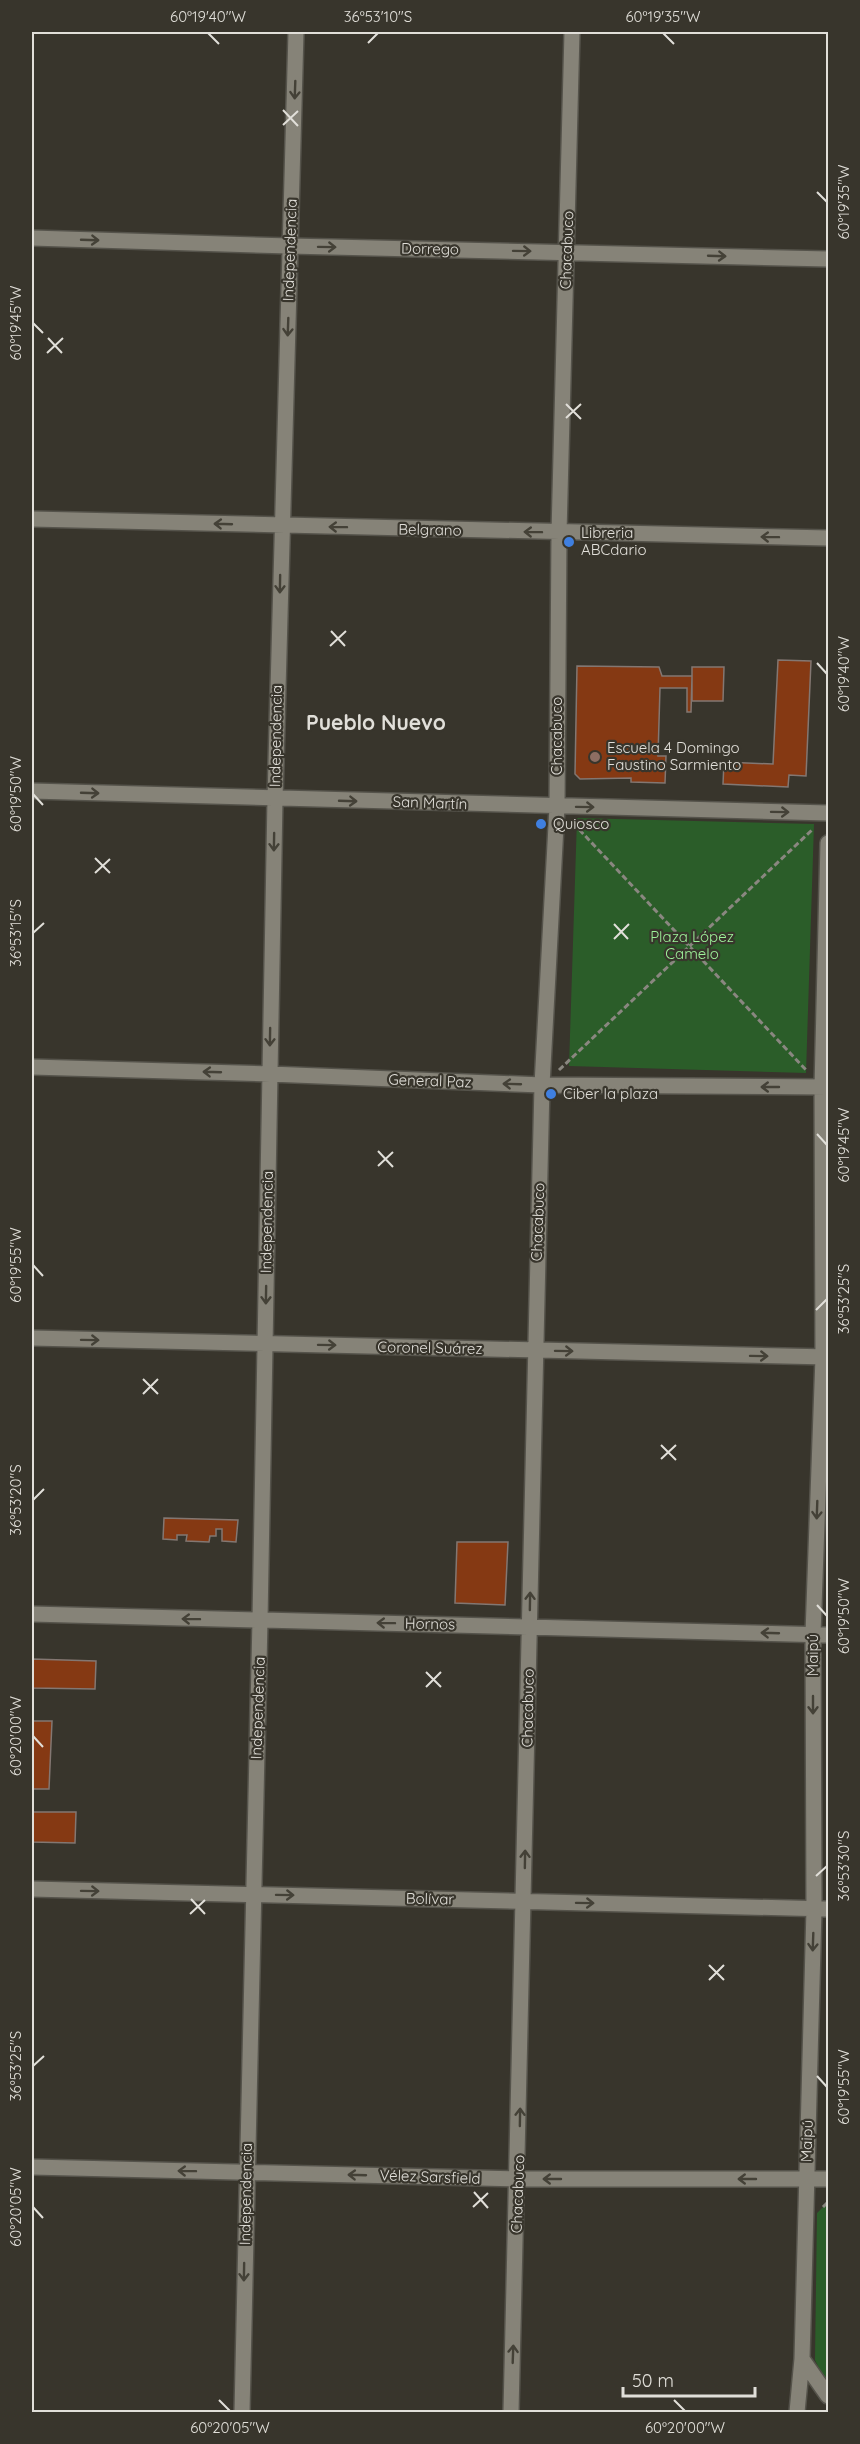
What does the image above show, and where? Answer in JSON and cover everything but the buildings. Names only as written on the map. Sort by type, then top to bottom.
[{"type":"street","name":"Independencia","points":[[242,2412],[275,799],[296,32]]},
{"type":"street","name":"Chacabuco","points":[[511,2412],[525,1901],[542,1085],[557,807],[559,533],[572,32]]},
{"type":"street","name":"Dorrego","points":[[32,238],[828,259]]},
{"type":"street","name":"Belgrano","points":[[32,519],[828,538]]},
{"type":"street","name":"San Martín","points":[[32,791],[557,807],[824,818]]},
{"type":"street","name":"Maipú","points":[[797,2412],[802,2359],[806,2179],[821,1909],[813,1634],[826,1357],[825,1087],[828,843]]},
{"type":"street","name":"General Paz","points":[[32,1067],[542,1085],[825,1087]]},
{"type":"street","name":"Coronel Suárez","points":[[32,1338],[826,1357]]},
{"type":"street","name":"Hornos","points":[[32,1614],[828,1635]]},
{"type":"street","name":"Bolívar","points":[[32,1889],[821,1909]]},
{"type":"street","name":"Vélez Sarsfield","points":[[32,2167],[518,2179],[828,2179]]},
{"type":"street","points":[[802,2359],[828,2396]]},
{"type":"path","points":[[557,807],[688,947],[825,1087]]},
{"type":"path","points":[[542,1085],[824,818]]},
{"type":"green space","name":"Plaza López Camelo","points":[[577,818],[814,824],[806,1073],[569,1066]]},
{"type":"green space","points":[[828,2202],[828,2386],[815,2360],[817,2213]]},
{"type":"place","name":"Libreria ABCdario","points":[[569,542]]},
{"type":"place","name":"Escuela 4 Domingo Faustino Sarmiento","points":[[595,757]]},
{"type":"place","name":"Quiosco","points":[[541,824]]},
{"type":"place","name":"Ciber la plaza","points":[[551,1094]]},
{"type":"district","name":"Pueblo Nuevo","points":[[376,723]]}]
